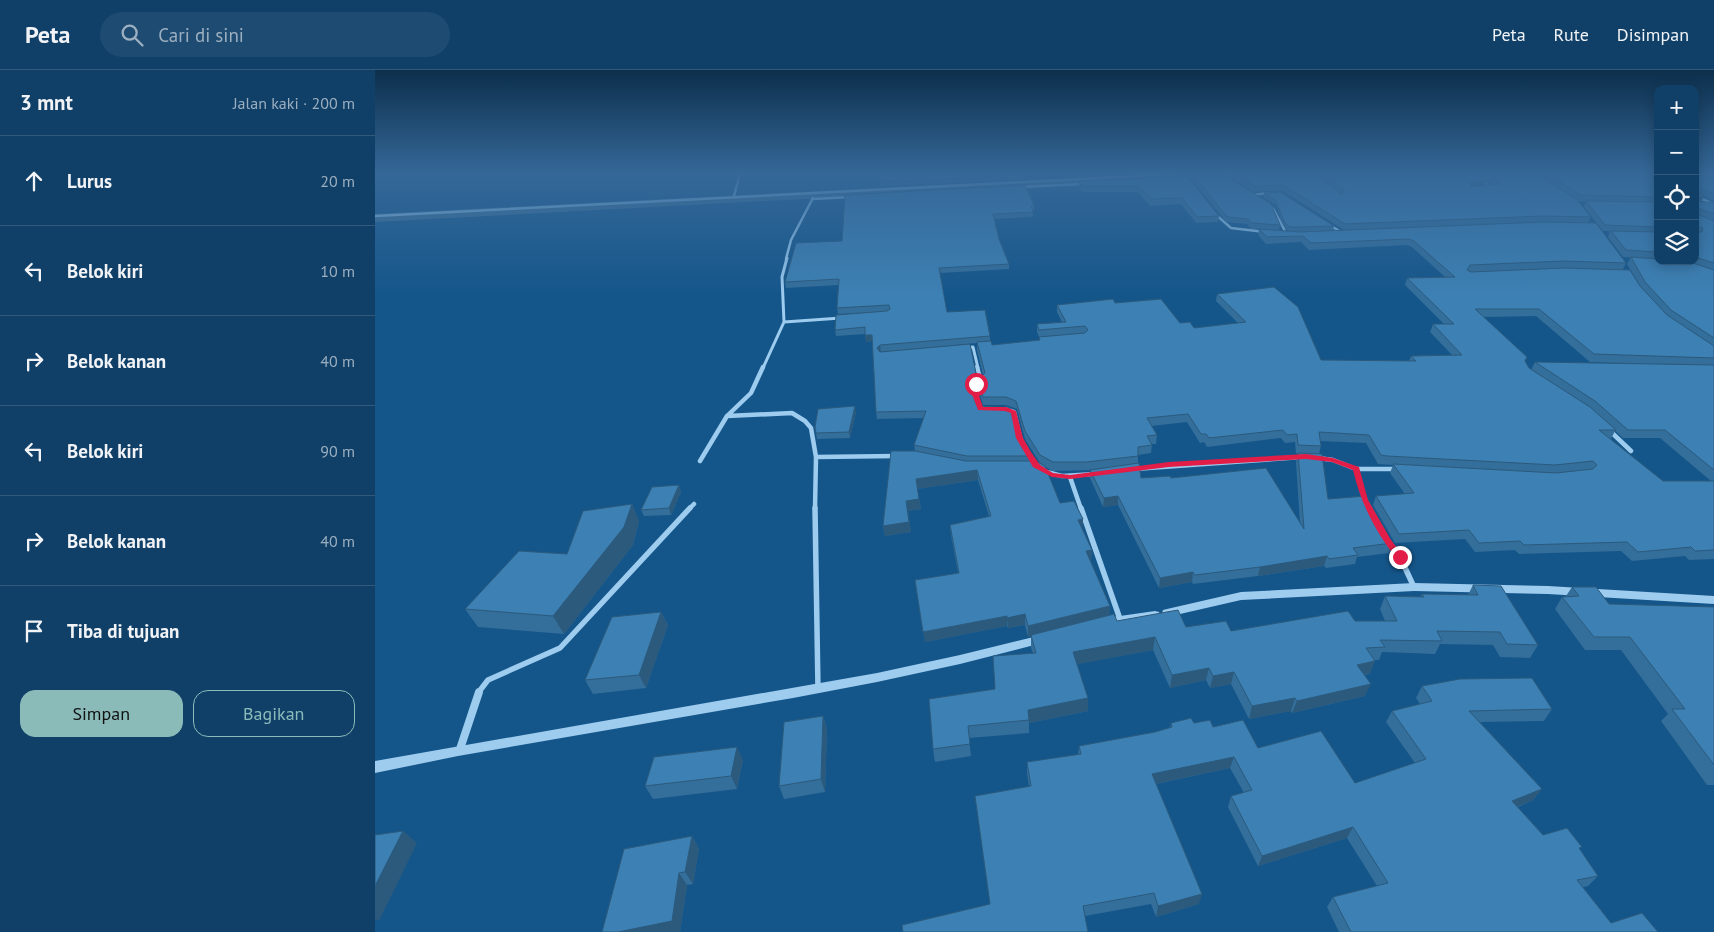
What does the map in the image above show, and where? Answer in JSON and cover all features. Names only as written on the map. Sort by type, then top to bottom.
[{"type":"street","points":[[375,216],[407,214]]},
{"type":"street","points":[[700,461],[727,416],[751,393],[784,322],[782,276],[791,240],[804,214]]},
{"type":"street","points":[[1215,214],[1224,226],[1229,228],[1240,231],[1267,232]]},
{"type":"street","points":[[1277,214],[1280,227],[1286,233]]},
{"type":"street","points":[[1320,218],[1344,234]]},
{"type":"street","points":[[1277,233],[1293,234]]},
{"type":"street","points":[[1336,234],[1352,234]]},
{"type":"street","points":[[784,322],[851,317]]},
{"type":"street","points":[[957,349],[982,346]]},
{"type":"street","points":[[973,347],[981,382],[973,385],[973,388],[980,409],[988,410]]},
{"type":"street","points":[[1001,409],[1014,412],[1021,441],[1037,467]]},
{"type":"street","points":[[727,416],[792,413],[805,421],[811,428],[816,457],[814,555],[818,689]]},
{"type":"street","points":[[1602,424],[1631,450]]},
{"type":"street","points":[[816,457],[907,456]]},
{"type":"street","points":[[1129,470],[1169,464],[1306,457]]},
{"type":"street","points":[[1315,458],[1333,460],[1356,469],[1403,469]]},
{"type":"street","points":[[1030,467],[1037,467],[1052,475],[1070,477],[1100,473]]},
{"type":"street","points":[[1356,469],[1364,500],[1369,508]]},
{"type":"street","points":[[1070,477],[1120,618]]},
{"type":"street","points":[[460,750],[482,685],[493,678],[548,656],[559,648],[693,504]]},
{"type":"street","points":[[1383,534],[1400,557],[1414,587]]},
{"type":"street","points":[[1092,626],[1120,618],[1171,613],[1241,596],[1414,587],[1548,590],[1714,600]]},
{"type":"street","points":[[375,767],[460,750],[818,689],[1057,635]]},
{"type":"building","points":[[844,214],[993,214],[999,239],[1009,264],[939,268],[947,312],[985,310],[990,336],[880,345],[877,348],[880,352],[970,344],[976,373],[969,380],[976,404],[980,406],[1010,408],[1017,435],[1030,456],[967,456],[914,445],[926,411],[876,412],[872,335],[865,335],[865,327],[835,330],[836,315],[887,311],[890,309],[889,305],[837,308],[839,279],[785,282],[796,243],[842,241]]},
{"type":"building","points":[[1195,214],[1218,214],[1219,216],[1197,217]]},
{"type":"building","points":[[1225,214],[1275,214],[1280,225],[1252,223],[1248,219],[1227,217]]},
{"type":"building","points":[[1281,214],[1315,214],[1334,226],[1289,227]]},
{"type":"building","points":[[1329,214],[1589,214],[1591,217],[1543,216],[1345,224]]},
{"type":"building","points":[[1596,214],[1654,214],[1654,227],[1605,225]]},
{"type":"building","points":[[1699,215],[1714,221],[1714,263],[1699,258],[1699,232],[1702,232],[1703,228],[1699,227]]},
{"type":"building","points":[[1544,222],[1596,223],[1626,263],[1564,261],[1470,265],[1467,270],[1471,272],[1564,268],[1630,270],[1640,286],[1667,315],[1714,346],[1714,358],[1594,354],[1539,309],[1475,309],[1527,357],[1525,361],[1529,368],[1590,407],[1616,430],[1599,430],[1663,481],[1714,481],[1714,550],[1695,551],[1691,547],[1638,552],[1627,542],[1524,545],[1520,541],[1479,543],[1469,530],[1399,534],[1376,496],[1414,493],[1393,464],[1556,473],[1593,469],[1597,465],[1593,461],[1555,465],[1387,456],[1381,455],[1369,435],[1319,432],[1321,446],[1298,445],[1297,434],[1287,435],[1283,430],[1209,438],[1206,434],[1201,434],[1188,414],[1147,418],[1157,435],[1147,436],[1152,445],[1138,447],[1138,456],[1086,462],[1053,462],[1040,455],[1025,431],[1016,401],[1006,397],[983,397],[977,380],[985,373],[977,342],[991,341],[992,345],[1040,340],[1039,337],[1085,333],[1088,330],[1085,326],[1039,330],[1037,324],[1066,322],[1057,305],[1113,299],[1115,303],[1161,299],[1180,323],[1190,322],[1194,328],[1246,322],[1217,294],[1274,287],[1298,307],[1321,360],[1416,361],[1411,356],[1462,355],[1433,324],[1454,324],[1407,278],[1455,277],[1414,241],[1409,239],[1311,243],[1303,236],[1267,237],[1259,229],[1300,232]]},
{"type":"building","points":[[1611,231],[1654,232],[1654,252],[1626,250]]},
{"type":"building","points":[[1631,257],[1654,259],[1654,265],[1699,265],[1714,270],[1714,338],[1671,310],[1645,282]]},
{"type":"building","points":[[1535,362],[1714,365],[1714,470],[1665,430],[1628,430],[1595,401]]},
{"type":"building","points":[[855,406],[849,432],[816,433],[818,409]]},
{"type":"building","points":[[891,451],[915,451],[966,461],[1036,461],[1045,466],[1060,503],[1074,501],[1083,519],[1078,520],[1092,550],[1086,551],[1110,606],[1028,626],[1025,614],[923,632],[915,580],[959,573],[950,525],[991,516],[977,470],[916,479],[919,499],[906,501],[909,522],[883,526]]},
{"type":"building","points":[[1298,453],[1322,454],[1328,499],[1366,496],[1388,535],[1385,535],[1392,543],[1353,548],[1358,555],[1329,559],[1327,556],[1260,567],[1195,575],[1193,572],[1160,578],[1118,496],[1104,498],[1090,470],[1139,463],[1141,478],[1170,476],[1171,478],[1266,468],[1304,529]]},
{"type":"building","points":[[679,485],[669,508],[641,510],[652,487]]},
{"type":"building","points":[[632,504],[624,527],[553,616],[465,609],[519,551],[567,554],[583,511]]},
{"type":"building","points":[[1473,585],[1501,586],[1538,645],[1507,644],[1500,632],[1437,631],[1442,641],[1380,640],[1385,647],[1366,648],[1375,661],[1357,665],[1371,684],[1297,701],[1295,698],[1252,706],[1234,672],[1213,676],[1209,668],[1172,675],[1155,637],[1073,652],[1088,698],[1028,710],[1029,720],[968,726],[970,744],[933,749],[929,699],[995,689],[993,656],[1036,653],[1031,635],[1114,614],[1117,621],[1178,610],[1186,627],[1226,621],[1231,631],[1348,611],[1355,621],[1397,621],[1385,596],[1424,597],[1422,594],[1478,595]]},
{"type":"building","points":[[1572,587],[1596,587],[1609,604],[1714,607],[1714,765],[1672,709],[1685,709],[1630,637],[1594,637],[1562,597],[1579,596]]},
{"type":"building","points":[[661,612],[639,675],[585,680],[612,617]]},
{"type":"building","points":[[1532,678],[1552,709],[1469,711],[1542,789],[1512,801],[1543,835],[1567,828],[1582,847],[1579,848],[1598,876],[1577,880],[1611,923],[1642,913],[1658,932],[1351,932],[1333,897],[1388,883],[1353,827],[1262,856],[1231,796],[1252,790],[1234,757],[1152,774],[1202,894],[1158,906],[1154,893],[1083,906],[1088,932],[903,932],[902,925],[990,904],[975,796],[1031,786],[1027,762],[1081,754],[1079,746],[1155,732],[1172,727],[1171,723],[1191,718],[1194,723],[1210,720],[1213,727],[1243,720],[1258,748],[1321,731],[1355,783],[1426,759],[1392,711],[1432,701],[1422,686],[1460,679]]},
{"type":"building","points":[[823,716],[821,779],[779,786],[784,722]]},
{"type":"building","points":[[737,747],[731,776],[645,786],[654,757]]},
{"type":"building","points":[[403,831],[375,886],[375,835]]},
{"type":"building","points":[[692,836],[685,872],[679,873],[672,921],[618,932],[602,932],[624,849]]},
{"type":"waterway","points":[[375,218],[448,214]]},
{"type":"route","points":[[976,384],[973,386],[980,409],[1006,409],[1014,412],[1021,441],[1037,467],[1045,473],[1052,475],[1070,477],[1169,464],[1306,457],[1333,460],[1356,469],[1364,500],[1388,542],[1400,557]]}]
